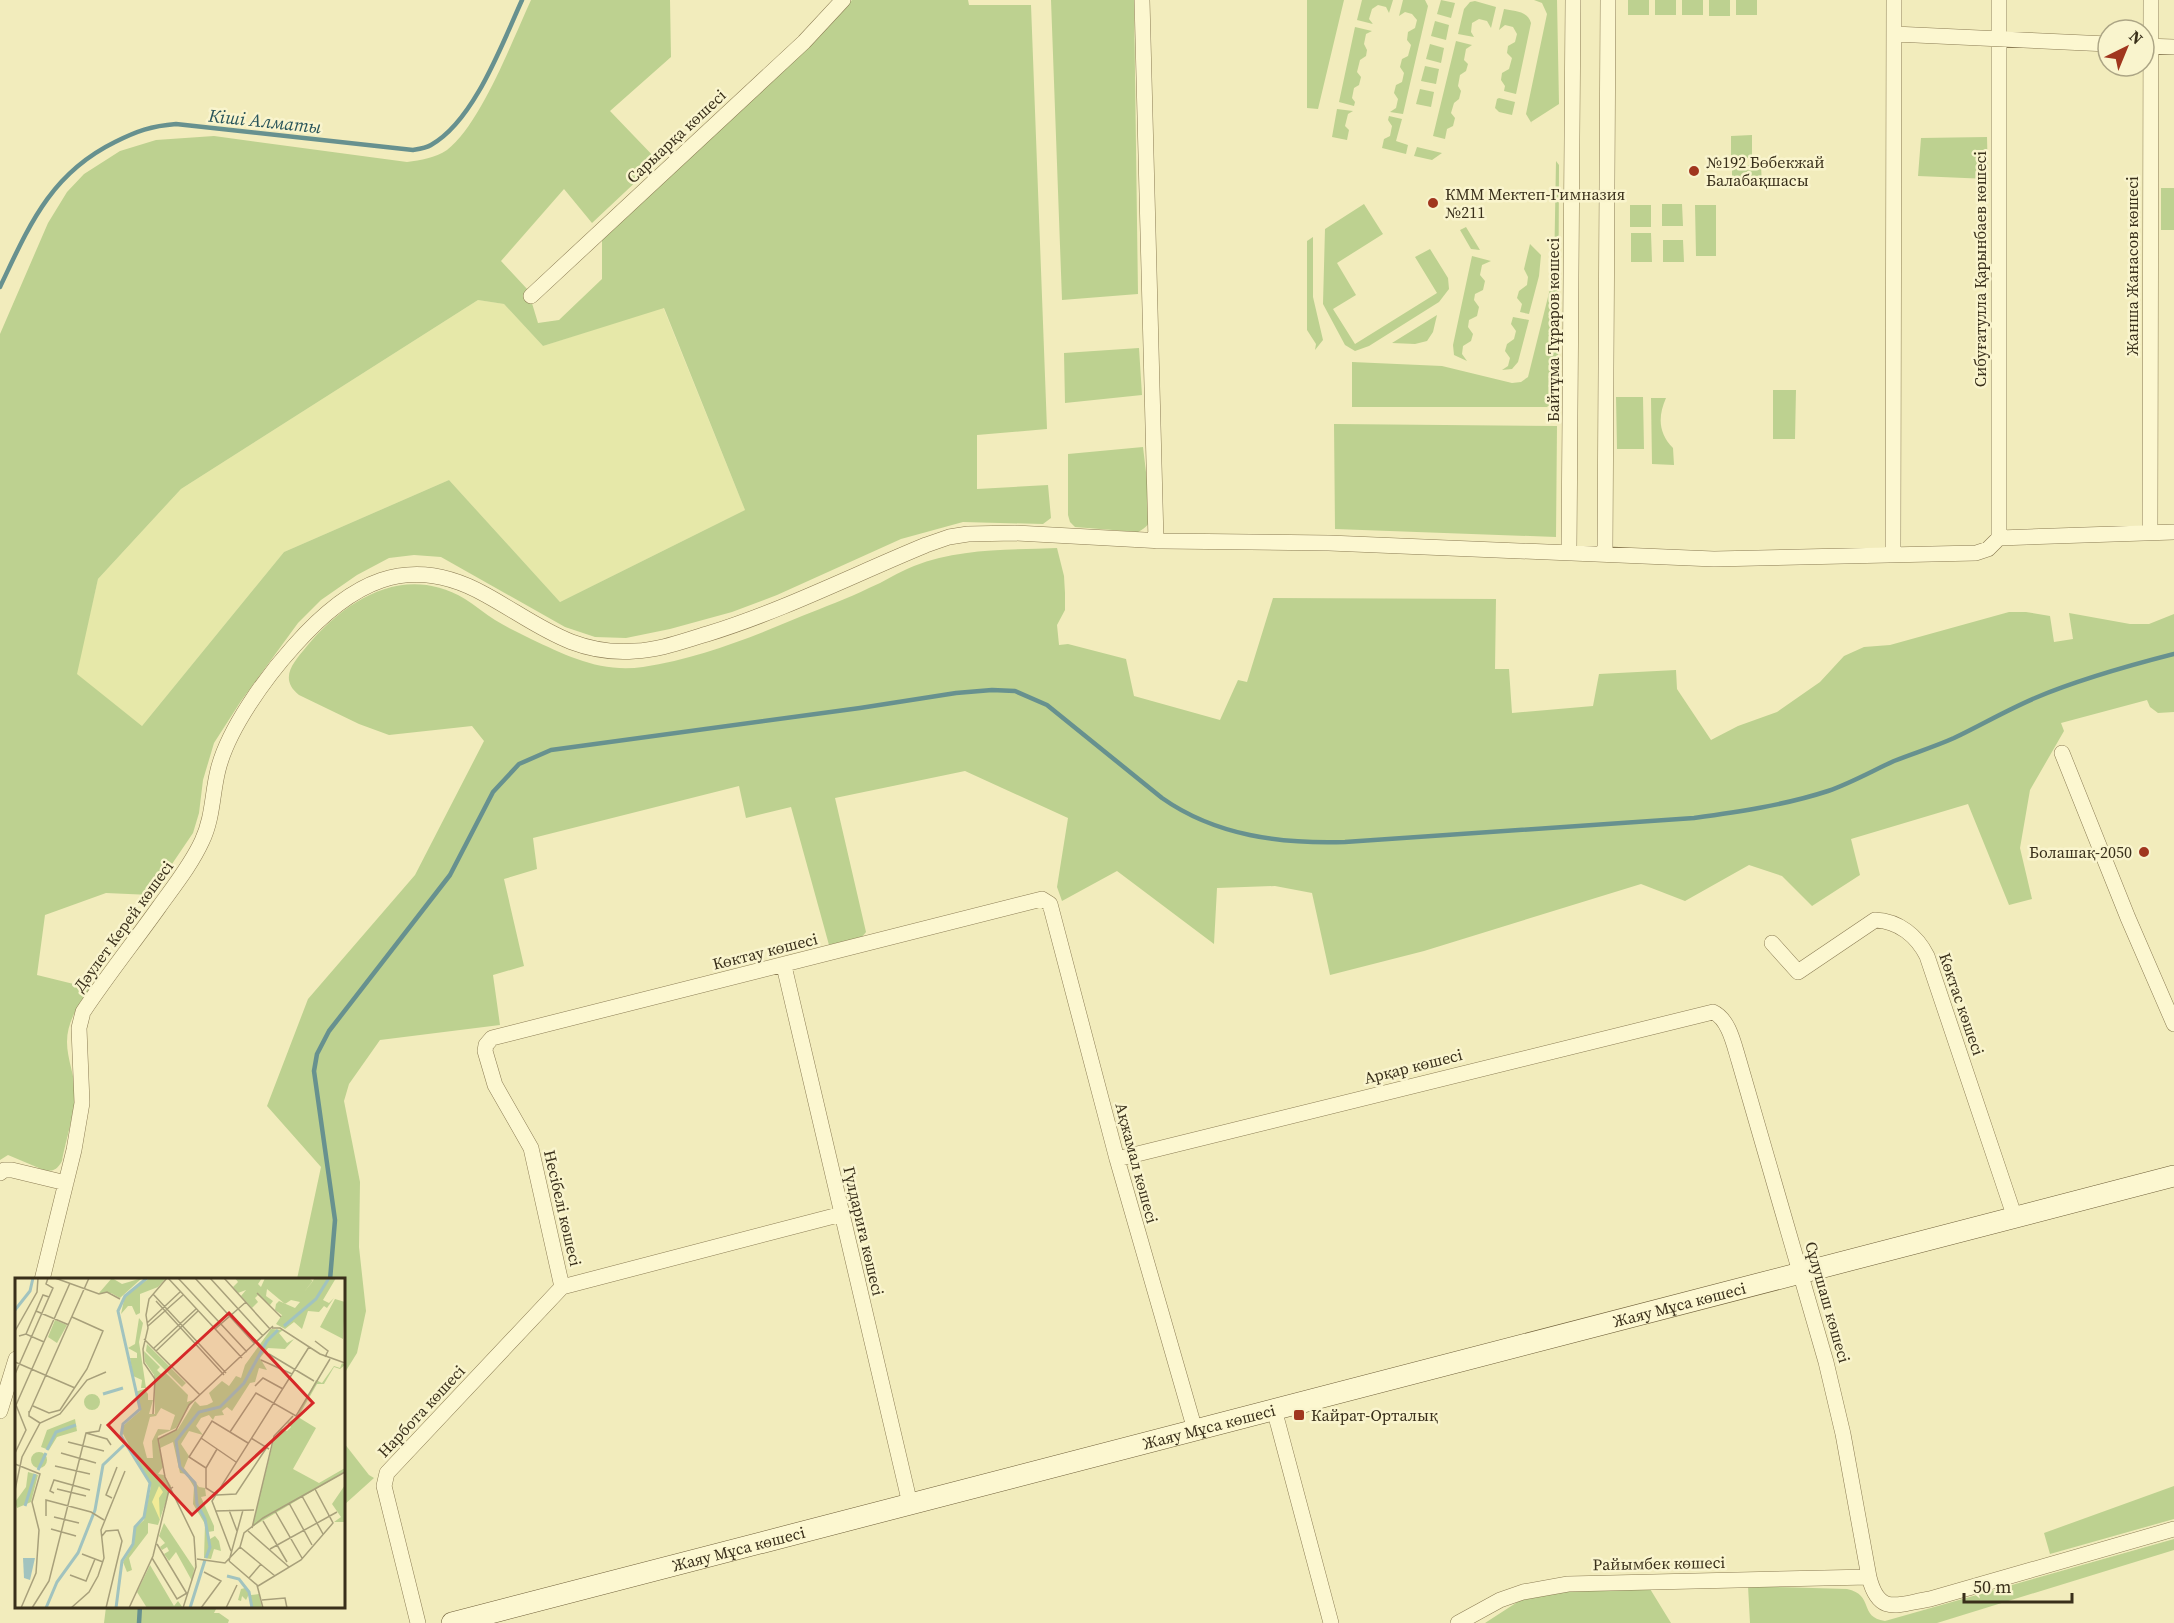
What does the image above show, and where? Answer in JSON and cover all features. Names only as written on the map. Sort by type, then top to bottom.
[{"type":"street","name":"Сарыарқа көшесі","points":[[531,296],[804,42],[843,0]]},
{"type":"street","points":[[1142,0],[1156,541]]},
{"type":"street","name":"Байтұма Тұраров көшесі","points":[[1569,552],[1573,0]]},
{"type":"street","points":[[1605,554],[1608,0]]},
{"type":"street","points":[[1893,555],[1894,0]]},
{"type":"street","name":"Сибуғатулла Қарынбаев көшесі","points":[[1999,0],[1999,538]]},
{"type":"street","name":"Жанша Жанасов көшесі","points":[[2149,18],[2151,0]]},
{"type":"street","points":[[1894,33],[2096,43]]},
{"type":"street","points":[[2156,46],[2174,47]]},
{"type":"street","name":"Жанша Жанасов көшесі","points":[[2147,78],[2150,533]]},
{"type":"street","points":[[1999,538],[2174,532]]},
{"type":"street","name":"Дәулет Керей көшесі","points":[[42,1278],[66,1183],[82,1103],[79,1028],[84,1012],[189,866],[208,826],[213,808],[217,773],[229,736],[293,647],[340,602],[364,586],[387,578],[410,574],[432,574],[454,580],[484,594],[545,632],[570,643],[607,651],[637,651],[681,642],[733,626],[949,537],[968,534],[1016,533],[1156,541],[1329,543],[1714,559],[1976,553],[1988,549],[1999,538]]},
{"type":"street","points":[[2062,753],[2128,918],[2174,1024]]},
{"type":"street","name":"Көктау көшесі","points":[[488,1041],[500,1035],[784,966],[1042,899],[1050,904]]},
{"type":"street","name":"Ақжамал көшесі","points":[[1050,904],[1116,1159],[1195,1430]]},
{"type":"street","name":"Көктас көшесі","points":[[1772,943],[1798,972],[1867,924],[1875,921],[1897,926],[1914,936],[1922,945],[2015,1218]]},
{"type":"street","name":"Гүлдариға көшесі","points":[[784,966],[910,1504]]},
{"type":"street","name":"Арқар көшесі","points":[[1116,1159],[1708,1012],[1718,1014]]},
{"type":"street","name":"Сұлушаш көшесі","points":[[1718,1014],[1728,1030],[1739,1061],[1826,1362],[1843,1434],[1873,1593],[1883,1604],[1930,1599],[2174,1529]]},
{"type":"street","name":"Несібелі көшесі","points":[[488,1041],[485,1051],[495,1085],[505,1106],[525,1136],[532,1154],[562,1287]]},
{"type":"street","points":[[0,1173],[4,1170],[12,1170],[66,1183]]},
{"type":"street","name":"Жаяу Мұса көшесі","points":[[452,1623],[2174,1176]]},
{"type":"street","points":[[562,1287],[842,1214]]},
{"type":"street","name":"Нарбота көшесі","points":[[418,1623],[384,1486],[387,1473],[562,1287]]},
{"type":"street","points":[[0,1411],[15,1362]]},
{"type":"street","points":[[1274,1409],[1331,1623]]},
{"type":"street","name":"Райымбек көшесі","points":[[1458,1623],[1500,1600],[1523,1592],[1568,1584],[1869,1577]]},
{"type":"green space","points":[[531,0],[670,0],[671,57],[610,111],[658,161],[592,223],[564,189],[501,261],[528,290],[538,323],[559,320],[602,279],[602,237],[852,0],[968,0],[969,5],[1031,5],[1047,429],[977,435],[977,489],[1048,485],[1051,518],[1043,524],[963,522],[901,539],[777,595],[732,612],[626,638],[595,637],[565,627],[441,557],[414,555],[389,558],[357,575],[321,600],[298,623],[241,701],[214,743],[203,780],[199,813],[193,833],[151,895],[106,893],[45,915],[37,975],[90,988],[74,1013],[68,1034],[67,1048],[75,1087],[74,1108],[62,1161],[56,1169],[46,1171],[8,1155],[0,1160],[0,334],[48,223],[67,192],[84,174],[120,151],[156,140],[214,136],[407,162],[438,155],[460,138],[484,102]],"holes":[[[478,300],[504,304],[543,346],[664,308],[745,510],[560,602],[449,480],[284,552],[142,726],[77,674],[98,579],[181,489]]]},
{"type":"green space","points":[[1051,0],[1134,0],[1138,294],[1062,300]]},
{"type":"green space","points":[[1307,0],[1344,0],[1318,109],[1307,108]]},
{"type":"green space","points":[[1362,0],[1393,0],[1389,13],[1386,7],[1378,5],[1372,9],[1369,19],[1373,24],[1357,20]]},
{"type":"green space","points":[[1403,0],[1425,0],[1428,6],[1403,114],[1390,112],[1396,108],[1398,99],[1394,93],[1396,85],[1402,82],[1404,73],[1400,67],[1402,59],[1408,56],[1411,45],[1407,40],[1408,32],[1415,28],[1417,20],[1412,14],[1405,12],[1399,16]]},
{"type":"green space","points":[[1441,0],[1455,3],[1451,18],[1437,14]]},
{"type":"green space","points":[[1534,0],[1557,0],[1559,104],[1531,122],[1532,124],[1526,114],[1547,14],[1542,3]]},
{"type":"green space","points":[[1628,0],[1649,0],[1649,15],[1628,15]]},
{"type":"green space","points":[[1655,0],[1676,0],[1676,15],[1655,15]]},
{"type":"green space","points":[[1682,0],[1703,0],[1703,15],[1682,15]]},
{"type":"green space","points":[[1709,0],[1730,0],[1730,16],[1709,16]]},
{"type":"green space","points":[[1736,0],[1757,0],[1757,15],[1736,15]]},
{"type":"green space","points":[[1475,1],[1496,7],[1491,28],[1487,21],[1479,19],[1472,23],[1471,32],[1474,37],[1458,34],[1464,9],[1470,2]]},
{"type":"green space","points":[[1504,9],[1524,14],[1531,23],[1516,94],[1504,91],[1505,86],[1501,80],[1502,73],[1509,69],[1512,58],[1507,53],[1508,46],[1515,42],[1517,34],[1513,27],[1505,25],[1499,30]]},
{"type":"green space","points":[[1435,21],[1449,25],[1446,40],[1431,36]]},
{"type":"green space","points":[[1355,27],[1372,31],[1366,34],[1364,44],[1367,50],[1366,56],[1360,60],[1357,72],[1361,77],[1359,85],[1354,88],[1352,98],[1355,102],[1354,106],[1339,102]]},
{"type":"green space","points":[[1456,41],[1472,45],[1466,49],[1464,60],[1468,64],[1466,71],[1460,75],[1458,86],[1461,91],[1451,113],[1455,118],[1453,126],[1447,129],[1445,139],[1433,136]]},
{"type":"green space","points":[[1430,44],[1444,48],[1441,63],[1426,59]]},
{"type":"green space","points":[[1425,66],[1439,69],[1436,84],[1421,81]]},
{"type":"green space","points":[[1420,89],[1434,92],[1431,107],[1416,104]]},
{"type":"green space","points":[[1499,98],[1515,102],[1512,115],[1499,112],[1495,108]]},
{"type":"green space","points":[[1337,109],[1353,111],[1348,114],[1345,126],[1349,130],[1347,140],[1332,137]]},
{"type":"green space","points":[[1389,116],[1402,119],[1396,141],[1408,145],[1406,154],[1382,148],[1384,139],[1390,136],[1392,126],[1388,120]]},
{"type":"green space","points":[[1752,135],[1752,158],[1731,158],[1731,136]]},
{"type":"green space","points":[[1987,137],[1988,179],[1918,176],[1921,138]]},
{"type":"green space","points":[[1417,147],[1442,153],[1432,160],[1414,156]]},
{"type":"green space","points":[[1556,161],[1559,165],[1558,397],[1547,407],[1352,407],[1352,362],[1442,366],[1512,383],[1521,382],[1528,377],[1554,273]]},
{"type":"green space","points":[[1732,165],[1761,165],[1762,186],[1732,186]]},
{"type":"green space","points":[[2161,188],[2174,188],[2174,230],[2161,230]]},
{"type":"green space","points":[[1364,204],[1383,234],[1337,263],[1356,295],[1333,309],[1355,344],[1437,293],[1415,257],[1430,249],[1448,278],[1449,289],[1439,302],[1369,346],[1355,351],[1345,345],[1323,304],[1325,229]]},
{"type":"green space","points":[[1662,204],[1682,204],[1683,226],[1662,226]]},
{"type":"green space","points":[[1630,205],[1651,205],[1651,227],[1630,227]]},
{"type":"green space","points":[[1695,205],[1716,205],[1716,256],[1696,256]]},
{"type":"green space","points":[[1466,227],[1480,250],[1471,249],[1460,230]]},
{"type":"green space","points":[[1631,233],[1651,233],[1652,262],[1631,262]]},
{"type":"green space","points":[[1313,237],[1313,297],[1323,340],[1315,350],[1316,344],[1307,330],[1307,241]]},
{"type":"green space","points":[[1663,240],[1683,240],[1684,262],[1663,262]]},
{"type":"green space","points":[[1530,244],[1541,255],[1539,276],[1529,314],[1520,312],[1522,304],[1517,298],[1519,291],[1527,285],[1528,277],[1524,269]]},
{"type":"green space","points":[[1472,256],[1491,261],[1482,265],[1480,275],[1485,281],[1483,290],[1475,294],[1474,300],[1479,307],[1477,316],[1469,320],[1468,327],[1473,334],[1471,341],[1463,346],[1462,354],[1467,361],[1454,355],[1453,345]]},
{"type":"green space","points":[[478,300],[504,304],[543,346],[663,307],[745,510],[560,602],[449,480],[284,552],[142,726],[76,674],[98,579],[181,489]]},
{"type":"green space","points":[[1437,315],[1433,332],[1427,341],[1415,344],[1392,343]]},
{"type":"green space","points":[[1513,317],[1529,320],[1518,362],[1512,369],[1502,370],[1508,366],[1510,358],[1505,351],[1507,344],[1514,339],[1516,331],[1511,324]]},
{"type":"green space","points":[[1139,348],[1142,395],[1065,403],[1064,353]]},
{"type":"green space","points":[[1773,390],[1796,390],[1795,439],[1773,439]]},
{"type":"green space","points":[[1616,397],[1643,397],[1644,449],[1617,449]]},
{"type":"green space","points":[[1651,398],[1666,398],[1661,424],[1664,436],[1673,448],[1674,465],[1652,464]]},
{"type":"green space","points":[[1334,424],[1557,426],[1556,537],[1335,529]]},
{"type":"green space","points":[[1143,447],[1151,514],[1148,525],[1138,532],[1075,527],[1068,515],[1068,454]]},
{"type":"green space","points":[[1057,548],[1064,576],[1065,593],[1065,610],[1057,625],[1059,645],[1068,644],[1126,659],[1134,696],[1220,720],[1238,680],[1247,682],[1273,598],[1496,599],[1495,669],[1509,669],[1512,713],[1593,706],[1599,674],[1676,670],[1677,689],[1711,740],[1738,726],[1777,712],[1820,682],[1844,656],[1864,647],[1890,645],[2009,612],[2050,616],[2054,642],[2073,639],[2069,613],[2130,624],[2149,624],[2174,614],[2174,712],[2158,713],[2150,707],[2147,700],[2061,723],[2064,731],[2030,790],[2020,848],[2032,899],[2009,905],[1968,804],[1851,839],[1860,875],[1812,906],[1782,876],[1749,865],[1685,901],[1641,884],[1424,951],[1330,975],[1312,893],[1275,886],[1217,888],[1214,944],[1117,871],[1062,901],[1057,887],[1068,818],[965,771],[835,798],[866,932],[862,937],[829,945],[791,807],[746,818],[739,786],[533,838],[537,869],[504,879],[524,966],[493,975],[500,1025],[380,1040],[349,1084],[344,1101],[360,1182],[359,1247],[366,1311],[357,1353],[345,1372],[345,1278],[297,1278],[321,1167],[267,1106],[308,999],[415,875],[484,741],[472,726],[389,735],[359,724],[299,695],[293,689],[289,676],[293,664],[307,646],[340,614],[358,601],[378,591],[399,586],[420,585],[442,589],[465,599],[491,618],[571,657],[613,668],[643,667],[704,653],[744,639],[875,586],[908,568],[931,560],[984,551]]},
{"type":"green space","points":[[345,1444],[369,1475],[374,1478],[345,1504]]},
{"type":"green space","points":[[2174,1486],[2174,1519],[2050,1554],[2044,1533]]},
{"type":"green space","points":[[2174,1539],[2174,1550],[1937,1623],[1750,1623],[1748,1586],[1847,1589],[1861,1596],[1872,1615],[1885,1621]]},
{"type":"green space","points":[[1647,1584],[1671,1623],[1485,1623],[1530,1594]]},
{"type":"green space","points":[[106,1608],[216,1608],[214,1613],[219,1613],[229,1620],[228,1623],[104,1623]]},
{"type":"waterway","name":"Кіші Алматы","points":[[0,287],[32,223],[58,186],[93,155],[115,142],[144,130],[176,124],[413,150],[431,145],[446,134],[461,118],[473,100],[496,59],[522,0]]},
{"type":"waterway","points":[[330,1278],[335,1220],[314,1071],[317,1054],[329,1031],[450,875],[493,792],[519,764],[551,750],[956,693],[1015,691],[1047,705],[1162,798],[1204,821],[1227,829],[1273,839],[1345,842],[1694,818],[1778,804],[1837,788],[1894,761],[1954,738],[2014,707],[2052,691],[2104,673],[2174,654]]},
{"type":"waterway","points":[[139,1623],[140,1608]]},
{"type":"place","name":"№192 Бөбекжай Балабақшасы","points":[[1694,171]]},
{"type":"place","name":"КММ Мектеп-Гимназия №211","points":[[1433,203]]},
{"type":"place","name":"Болашақ-2050","points":[[2144,852]]},
{"type":"place","name":"Кайрат-Орталық","points":[[1299,1415]]}]
